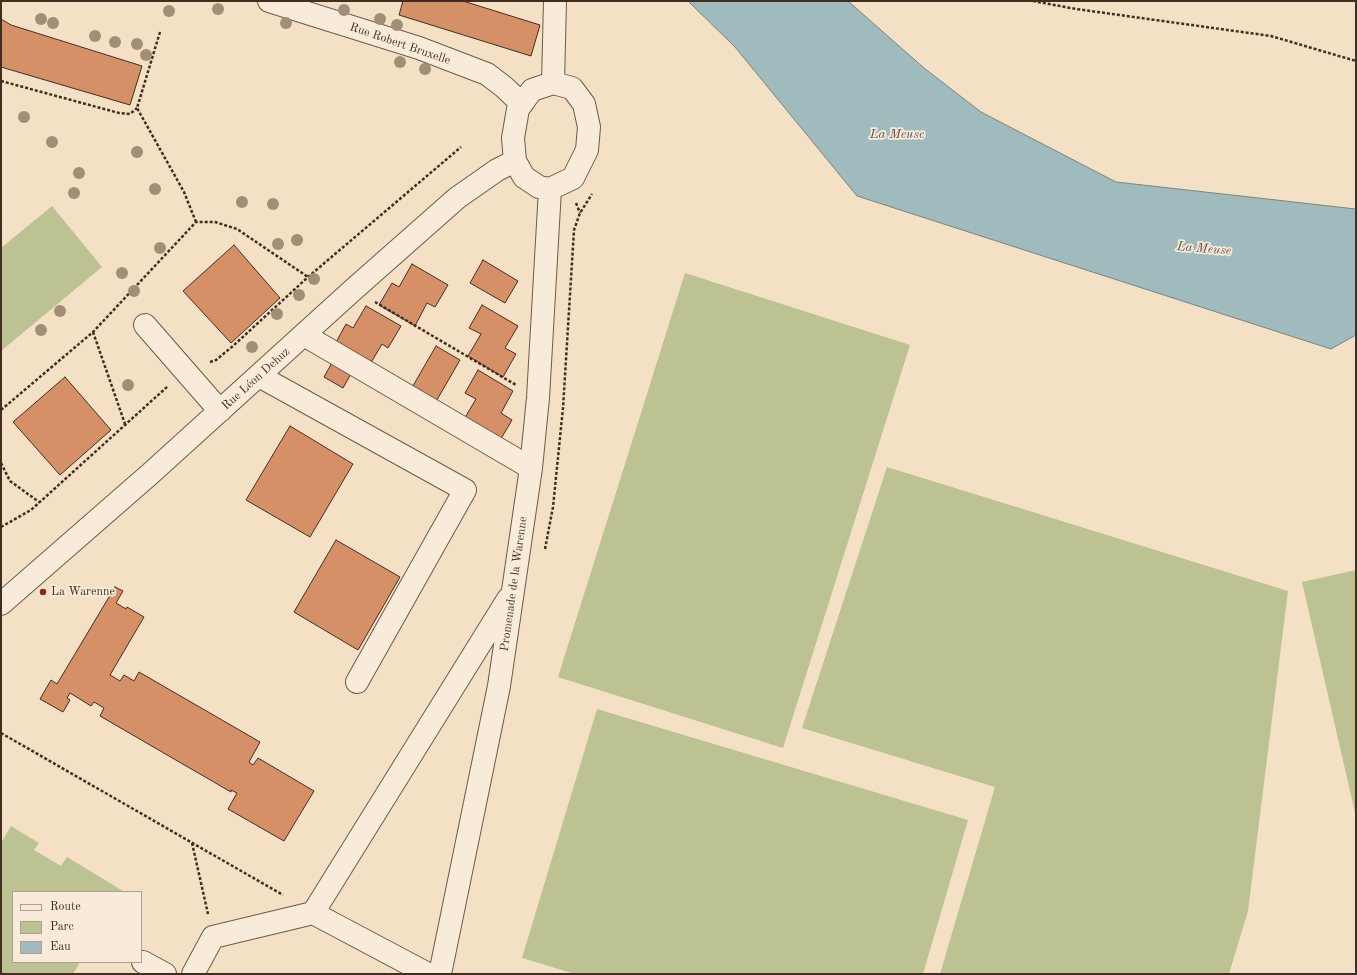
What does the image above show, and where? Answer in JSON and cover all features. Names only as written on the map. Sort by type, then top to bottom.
[{"type":"street","name":"Rue Robert Bruxelle","points":[[269,1],[419,48],[487,74],[522,104]]},
{"type":"street","points":[[552,83],[555,1]]},
{"type":"street","points":[[552,83],[572,88],[584,104],[589,127],[587,150],[573,178],[550,189],[539,187],[524,177],[515,162],[513,138],[518,109],[532,90],[552,83]]},
{"type":"street","name":"Rue Léon Dehuz","points":[[1,604],[220,411],[457,198],[497,170],[515,162]]},
{"type":"street","name":"Promenade de la Warenne","points":[[440,974],[499,686],[531,468],[538,398],[550,189]]},
{"type":"street","points":[[145,325],[220,411]]},
{"type":"street","points":[[304,335],[531,468]]},
{"type":"street","points":[[259,376],[465,490],[357,682]]},
{"type":"street","points":[[313,912],[512,592]]},
{"type":"street","points":[[193,974],[213,937],[313,912],[428,974]]},
{"type":"street","points":[[143,962],[165,974]]},
{"type":"path","points":[[1033,1],[1076,9],[1271,36],[1356,61]]},
{"type":"path","points":[[1,81],[119,113],[130,114],[137,108],[160,32]]},
{"type":"path","points":[[137,108],[184,192],[196,222]]},
{"type":"path","points":[[1,527],[31,510],[185,370],[216,360],[308,277],[460,147]]},
{"type":"path","points":[[1,410],[93,332],[196,222],[215,222],[237,229],[308,277]]},
{"type":"path","points":[[354,289],[538,398]]},
{"type":"path","points":[[93,332],[125,425]]},
{"type":"path","points":[[1,463],[10,481],[40,502]]},
{"type":"path","points":[[1,733],[313,912]]},
{"type":"path","points":[[192,843],[213,937]]},
{"type":"green space","points":[[52,206],[102,267],[1,351],[1,248]]},
{"type":"green space","points":[[685,273],[910,345],[783,748],[558,677]]},
{"type":"green space","points":[[887,467],[1288,591],[1248,911],[1229,974],[940,974],[995,787],[802,728]]},
{"type":"green space","points":[[1356,570],[1356,817],[1302,582]]},
{"type":"green space","points":[[597,709],[968,820],[923,974],[575,974],[522,958]]},
{"type":"green space","points":[[11,826],[39,843],[34,850],[61,866],[67,857],[123,891],[12,891],[12,963],[79,963],[73,974],[1,974],[1,843]]},
{"type":"water","name":"La Meuse","points":[[688,1],[848,1],[924,68],[981,112],[1116,182],[1356,209],[1356,335],[1331,349],[857,196],[735,47]]},
{"type":"building","points":[[403,1],[463,1],[540,25],[531,56],[399,15]]},
{"type":"building","points":[[1,19],[11,25],[142,66],[130,105],[1,67]]},
{"type":"building","points":[[234,245],[280,298],[231,343],[183,291]]},
{"type":"building","points":[[483,260],[518,281],[505,303],[470,283]]},
{"type":"building","points":[[412,264],[448,285],[435,307],[427,303],[415,326],[379,305],[392,283],[399,287]]},
{"type":"building","points":[[482,305],[518,326],[505,348],[516,354],[503,377],[468,356],[481,334],[469,328]]},
{"type":"building","points":[[366,306],[401,326],[388,348],[382,344],[369,366],[334,346],[346,324],[353,328]]},
{"type":"building","points":[[436,346],[460,360],[434,405],[410,391]]},
{"type":"building","points":[[333,361],[352,372],[343,388],[324,377]]},
{"type":"building","points":[[478,370],[513,391],[501,413],[512,420],[499,442],[463,421],[476,399],[465,393]]},
{"type":"building","points":[[65,377],[111,430],[60,475],[13,422]]},
{"type":"building","points":[[290,426],[353,464],[310,537],[246,500]]},
{"type":"building","points":[[336,540],[400,577],[358,650],[294,612]]},
{"type":"building","points":[[115,587],[123,591],[116,603],[126,609],[127,607],[144,617],[110,675],[120,681],[124,675],[134,681],[139,672],[260,742],[249,762],[253,765],[258,758],[314,791],[284,841],[228,809],[237,793],[231,790],[231,792],[100,716],[104,708],[94,702],[91,706],[70,693],[67,698],[70,700],[63,712],[40,699],[51,680],[57,684]]},
{"type":"place","name":"La Warenne","points":[[43,592]]}]
